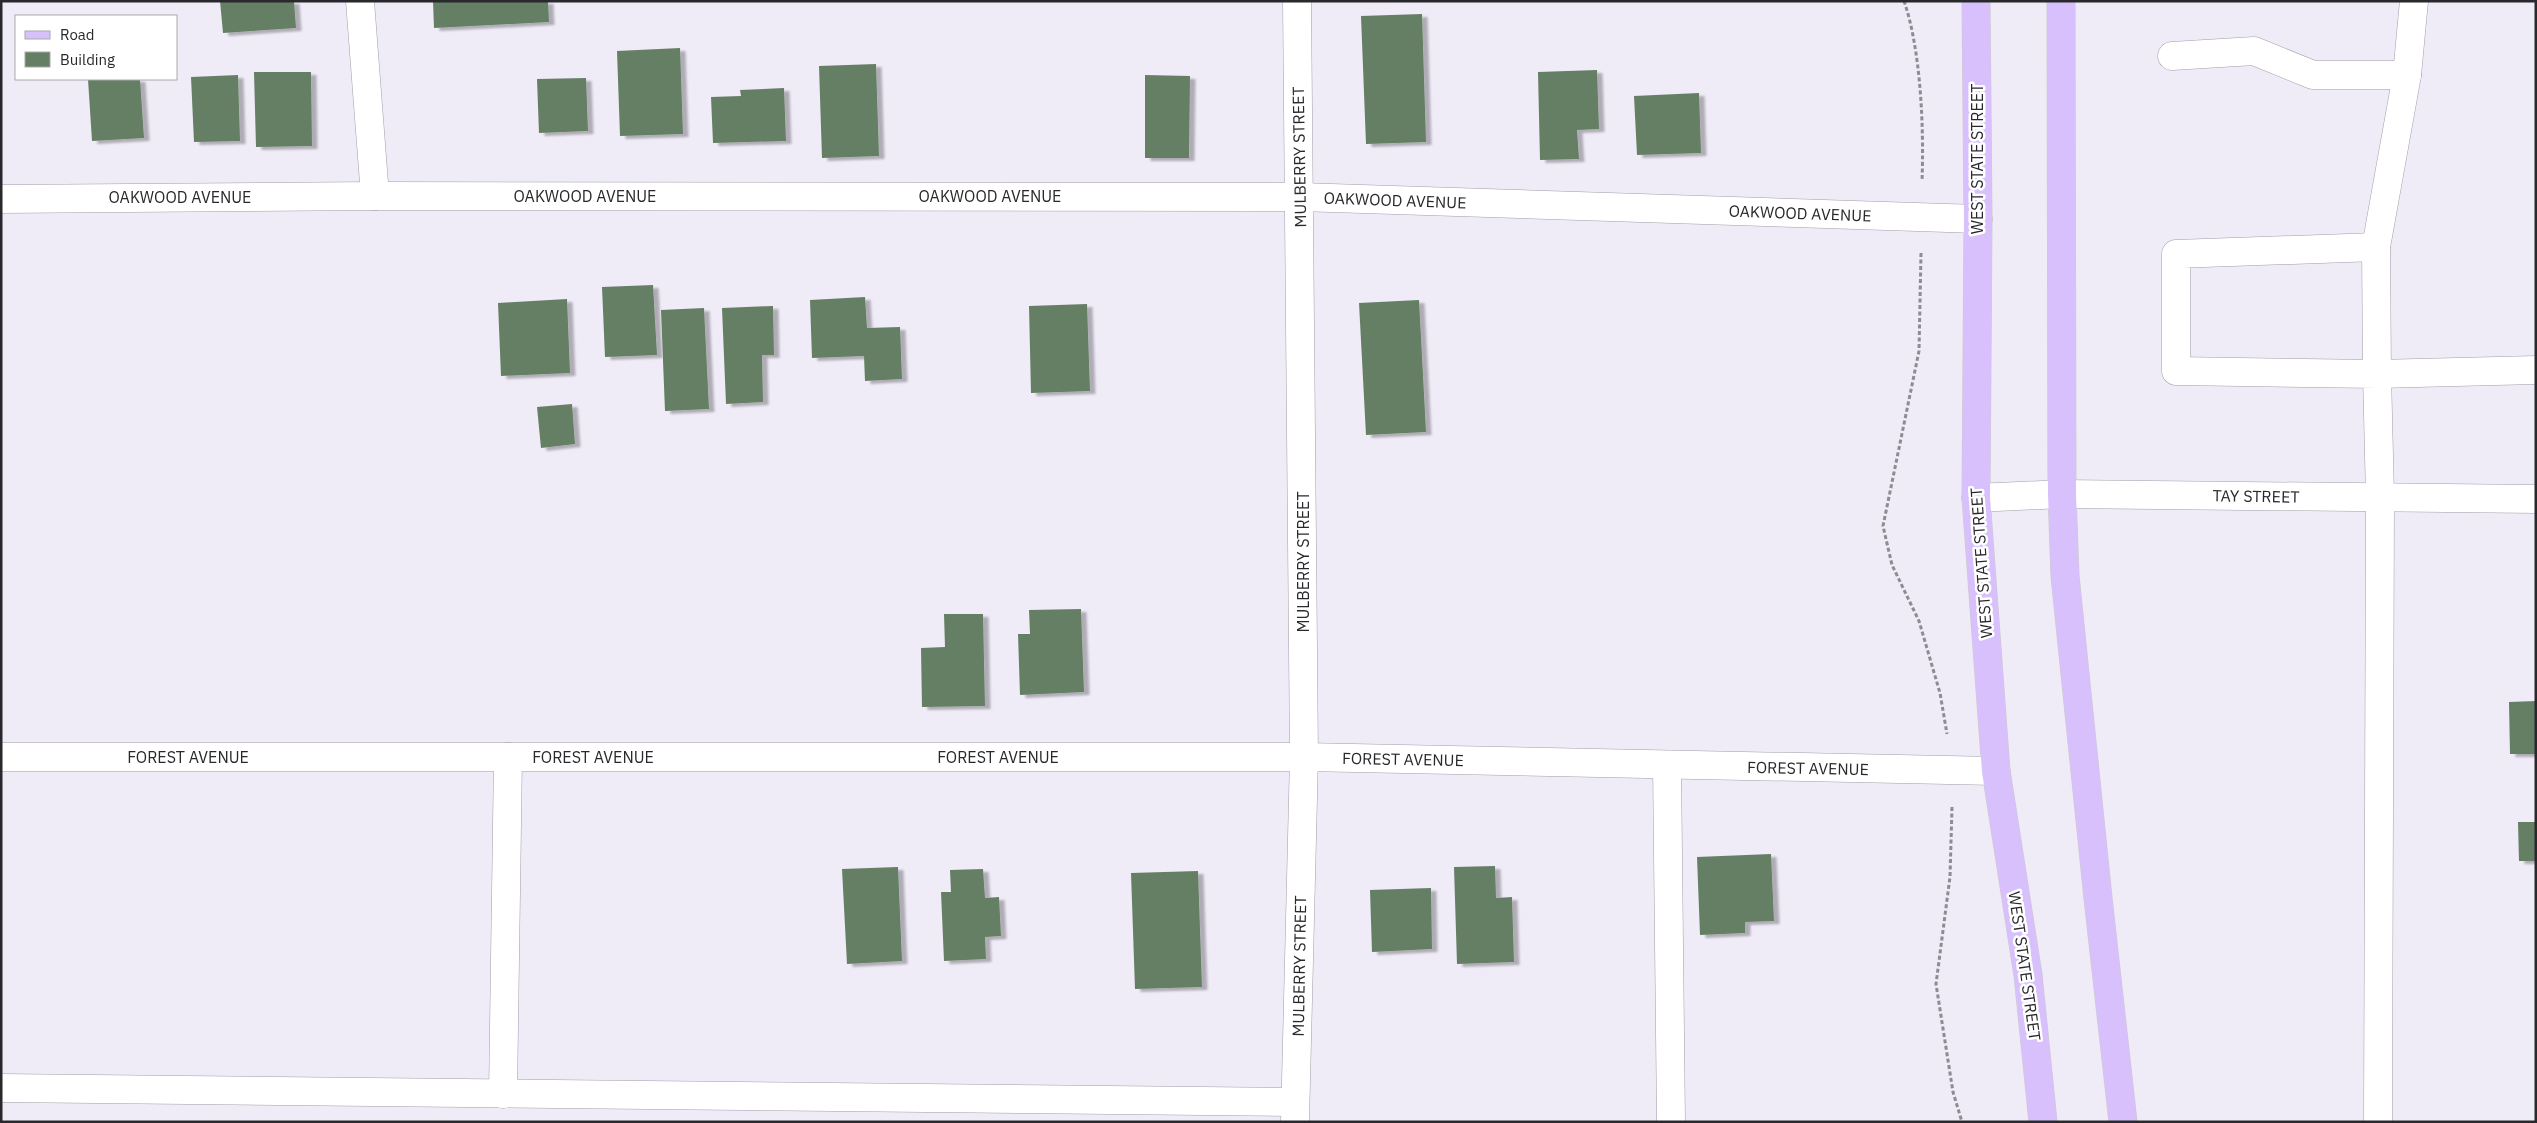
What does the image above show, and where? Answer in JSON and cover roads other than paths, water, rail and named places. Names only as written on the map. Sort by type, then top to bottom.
[{"type":"main road","name":"WEST STATE STREET","points":[[1976,1],[1978,219],[1976,498],[1996,771],[2028,976],[2043,1122]]},
{"type":"main road","points":[[2061,1],[2062,494],[2065,576],[2123,1122]]},
{"type":"street","points":[[360,1],[375,196]]},
{"type":"street","name":"MULBERRY STREET","points":[[1295,1112],[1304,757],[1297,1]]},
{"type":"street","points":[[2378,1122],[2380,497],[2376,247],[2407,75],[2414,1]]},
{"type":"street","points":[[2172,56],[2254,51],[2313,74],[2407,75]]},
{"type":"street","name":"OAKWOOD AVENUE","points":[[1,199],[375,196],[1300,197],[1978,219]]},
{"type":"street","points":[[2376,247],[2176,254],[2176,372],[2377,374],[2536,370]]},
{"type":"street","name":"TAY STREET","points":[[1976,498],[2062,494],[2536,499]]},
{"type":"street","name":"FOREST AVENUE","points":[[1,757],[1304,757],[1996,771]]},
{"type":"street","points":[[503,1094],[508,757]]},
{"type":"street","points":[[1667,765],[1671,1122]]},
{"type":"street","points":[[1,1088],[503,1094],[1295,1112]]}]
